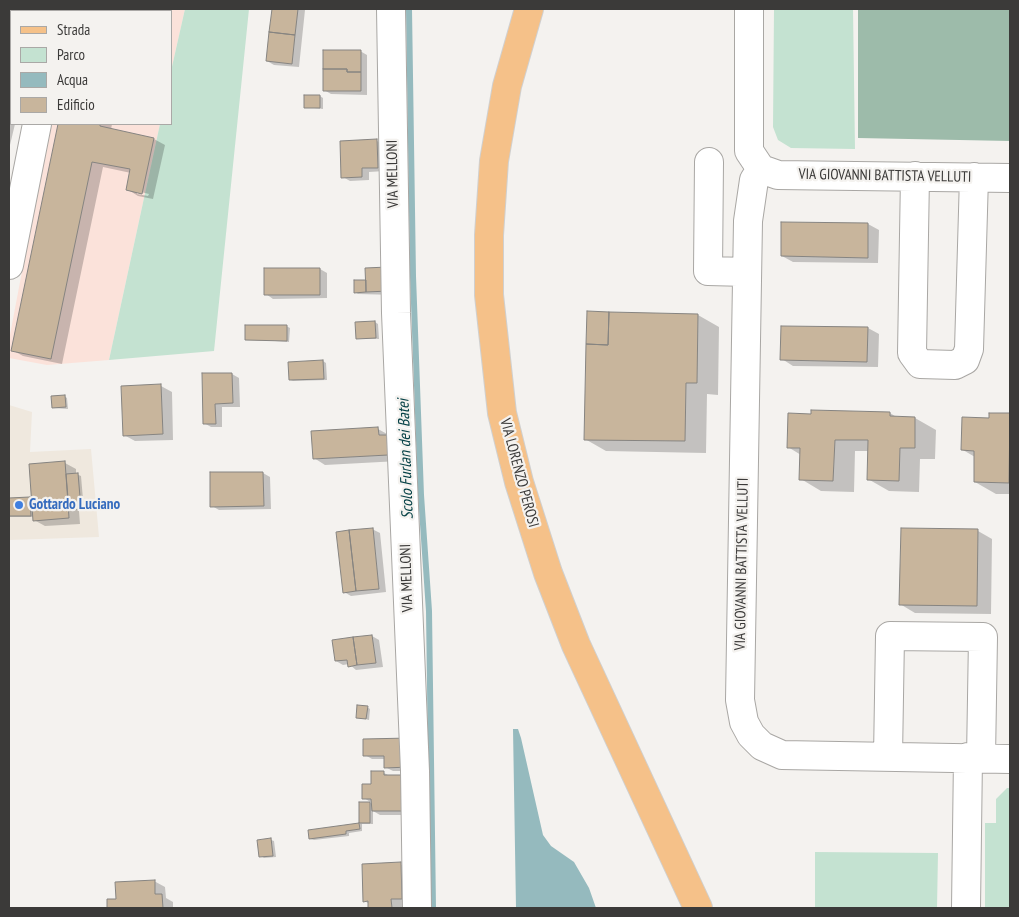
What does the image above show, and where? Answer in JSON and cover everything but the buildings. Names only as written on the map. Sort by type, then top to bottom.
[{"type":"main road","name":"VIA LORENZO PEROSI","points":[[529,9],[507,86],[494,161],[489,235],[489,294],[502,413],[519,482],[548,574],[576,645],[698,908]]},
{"type":"street","name":"VIA MELLONI","points":[[391,9],[396,313],[415,771],[417,908]]},
{"type":"street","points":[[749,9],[749,151],[761,169]]},
{"type":"street","points":[[9,265],[38,125]]},
{"type":"street","points":[[709,162],[708,271],[747,272]]},
{"type":"street","name":"VIA GIOVANNI BATTISTA VELLUTI","points":[[1010,178],[778,175],[761,169],[754,180],[748,221],[742,715],[747,729],[756,741],[782,755],[1010,759]]},
{"type":"street","points":[[915,176],[912,353],[920,364],[954,365],[965,360],[969,348],[974,177]]},
{"type":"street","points":[[888,757],[890,636],[983,637],[966,908]]},
{"type":"shaded area","points":[[185,9],[172,67],[172,10],[72,10]]},
{"type":"shaded area","points":[[50,125],[160,125],[109,360],[47,365],[9,358],[9,340]]},
{"type":"shaded area","points":[[9,405],[32,412],[30,452],[91,449],[99,537],[9,540]]},
{"type":"green space","points":[[185,9],[249,9],[214,351],[109,360],[160,125],[172,125],[172,67]]},
{"type":"green space","points":[[774,9],[853,9],[855,149],[791,148],[778,140],[773,127]]},
{"type":"green space","points":[[858,9],[1010,9],[1010,141],[858,138]]},
{"type":"green space","points":[[1007,788],[1010,788],[1010,908],[985,908],[985,823],[996,823],[996,799]]},
{"type":"green space","points":[[815,852],[938,853],[937,908],[815,908]]},
{"type":"water","points":[[513,729],[518,729],[521,738],[543,835],[551,846],[574,862],[589,888],[596,908],[516,908]]},
{"type":"waterway","name":"Scolo Furlan dei Batei","points":[[409,9],[413,276],[421,495],[429,611],[433,908]]},
{"type":"place","name":"Gottardo Luciano","points":[[19,505]]}]
